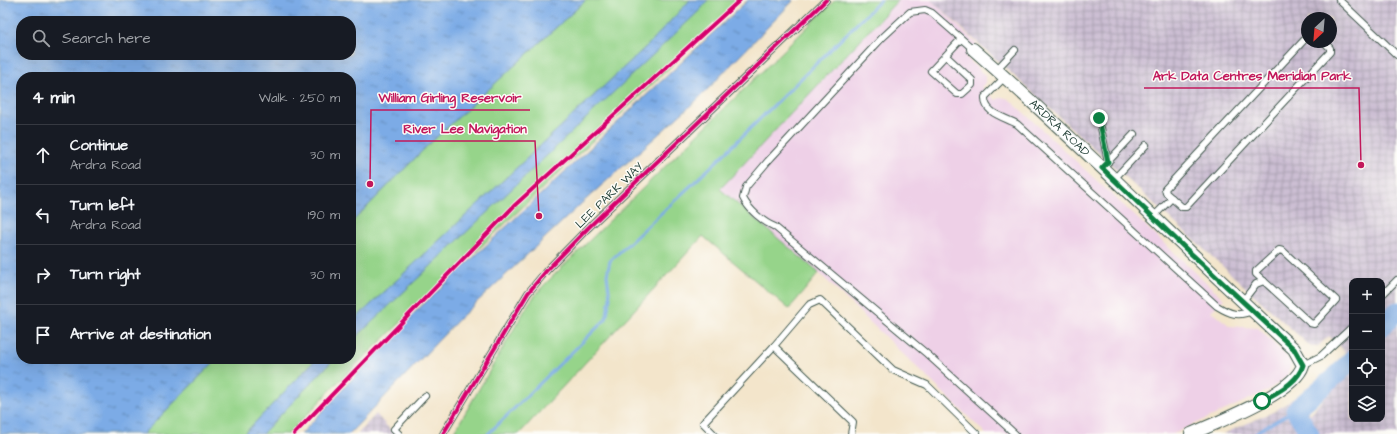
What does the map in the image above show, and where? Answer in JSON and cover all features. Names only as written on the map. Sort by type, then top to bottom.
[{"type":"street","name":"ARDRA ROAD","points":[[973,49],[1105,165],[1114,179],[1153,218],[1294,349],[1303,365]]},
{"type":"street","points":[[1190,434],[1274,394],[1301,373],[1303,365]]},
{"type":"lane","name":"LEE PARK WAY","points":[[443,434],[536,282],[594,223],[826,0]]},
{"type":"lane","points":[[1339,0],[1397,55]]},
{"type":"lane","points":[[973,49],[932,13],[925,10],[910,12],[882,38],[746,187],[743,198],[746,206],[770,225],[775,227],[927,354],[1014,433]]},
{"type":"lane","points":[[946,56],[972,80],[972,84],[962,94],[957,94],[931,71],[960,39]]},
{"type":"lane","points":[[1301,43],[1166,189],[1166,193],[1182,207],[1186,207],[1330,52],[1330,48]]},
{"type":"lane","points":[[1015,50],[985,97],[985,103],[995,114],[1008,118],[1017,124],[1217,306],[1232,315],[1244,315],[1252,311]]},
{"type":"lane","points":[[1099,118],[1105,165]]},
{"type":"lane","points":[[1105,165],[1134,134]]},
{"type":"lane","points":[[1114,179],[1146,145]]},
{"type":"lane","points":[[1153,218],[1172,198]]},
{"type":"lane","points":[[1279,250],[1282,250],[1336,300],[1336,302],[1314,324],[1310,323],[1264,281],[1256,274],[1256,271],[1279,250]]},
{"type":"lane","points":[[1385,292],[1397,280]]},
{"type":"lane","points":[[1242,302],[1256,284],[1264,281]]},
{"type":"lane","points":[[714,434],[703,423],[774,346],[809,305],[820,300],[893,370],[927,385],[977,434]]},
{"type":"lane","points":[[1303,365],[1326,352],[1349,330]]},
{"type":"lane","points":[[774,346],[853,422],[851,434]]},
{"type":"lane","points":[[399,434],[394,429],[425,396]]},
{"type":"shaded area","points":[[898,0],[931,0],[977,44],[966,57],[985,76],[985,83],[981,87],[996,100],[1002,97],[1009,99],[1224,299],[1211,311],[1230,326],[1258,328],[1287,357],[1291,365],[1287,376],[1267,391],[1173,434],[986,434],[819,273],[720,189]]},
{"type":"shaded area","points":[[931,0],[1397,0],[1397,301],[1385,314],[1385,278],[1349,278],[1349,352],[1347,354],[1329,336],[1318,346],[1311,347]]},
{"type":"shaded area","points":[[1397,320],[1397,434],[1223,434],[1275,411],[1297,396],[1310,414],[1349,371],[1349,422],[1385,422],[1385,333]]},
{"type":"shaded area","points":[[376,414],[394,434],[357,434]]},
{"type":"green space","points":[[586,0],[690,0],[650,43],[356,318],[356,218],[427,146]]},
{"type":"green space","points":[[708,0],[741,0],[338,382],[289,434],[262,434],[329,364],[356,364],[356,337]]},
{"type":"green space","points":[[835,0],[898,0],[720,189],[819,273],[789,309],[703,236],[519,434],[453,434],[529,303],[544,285]]},
{"type":"green space","points":[[212,364],[311,364],[244,434],[143,434]]},
{"type":"water","points":[[0,0],[586,0],[427,146],[356,218],[356,72],[16,72],[16,364],[212,364],[143,434],[0,434]]},
{"type":"water","points":[[690,0],[708,0],[701,9],[356,337],[356,318],[650,43]]},
{"type":"water","points":[[748,0],[794,0],[699,98],[582,203],[460,318],[349,434],[301,434],[412,315]]},
{"type":"water","points":[[311,364],[329,364],[262,434],[244,434]]},
{"type":"waterway","points":[[488,434],[606,319],[610,298],[607,275],[610,261],[715,163],[881,0]]},
{"type":"waterway","points":[[1385,324],[1397,311]]},
{"type":"waterway","points":[[1310,434],[1295,410],[1339,373],[1349,362]]},
{"type":"waterway","points":[[1256,434],[1258,431],[1295,410]]},
{"type":"cycle path","points":[[294,434],[515,205],[740,0]]},
{"type":"cycle path","points":[[443,434],[528,293],[547,270],[588,228],[826,0]]},
{"type":"place","name":"Ark Data Centres Meridian Park","points":[[1361,165]]},
{"type":"place","name":"William Girling Reservoir","points":[[370,184]]},
{"type":"place","name":"River Lee Navigation","points":[[539,216]]},
{"type":"route","points":[[1099,118],[1108,162],[1102,168],[1242,302],[1294,349],[1300,358],[1303,365],[1301,373],[1295,379],[1262,401]]}]
